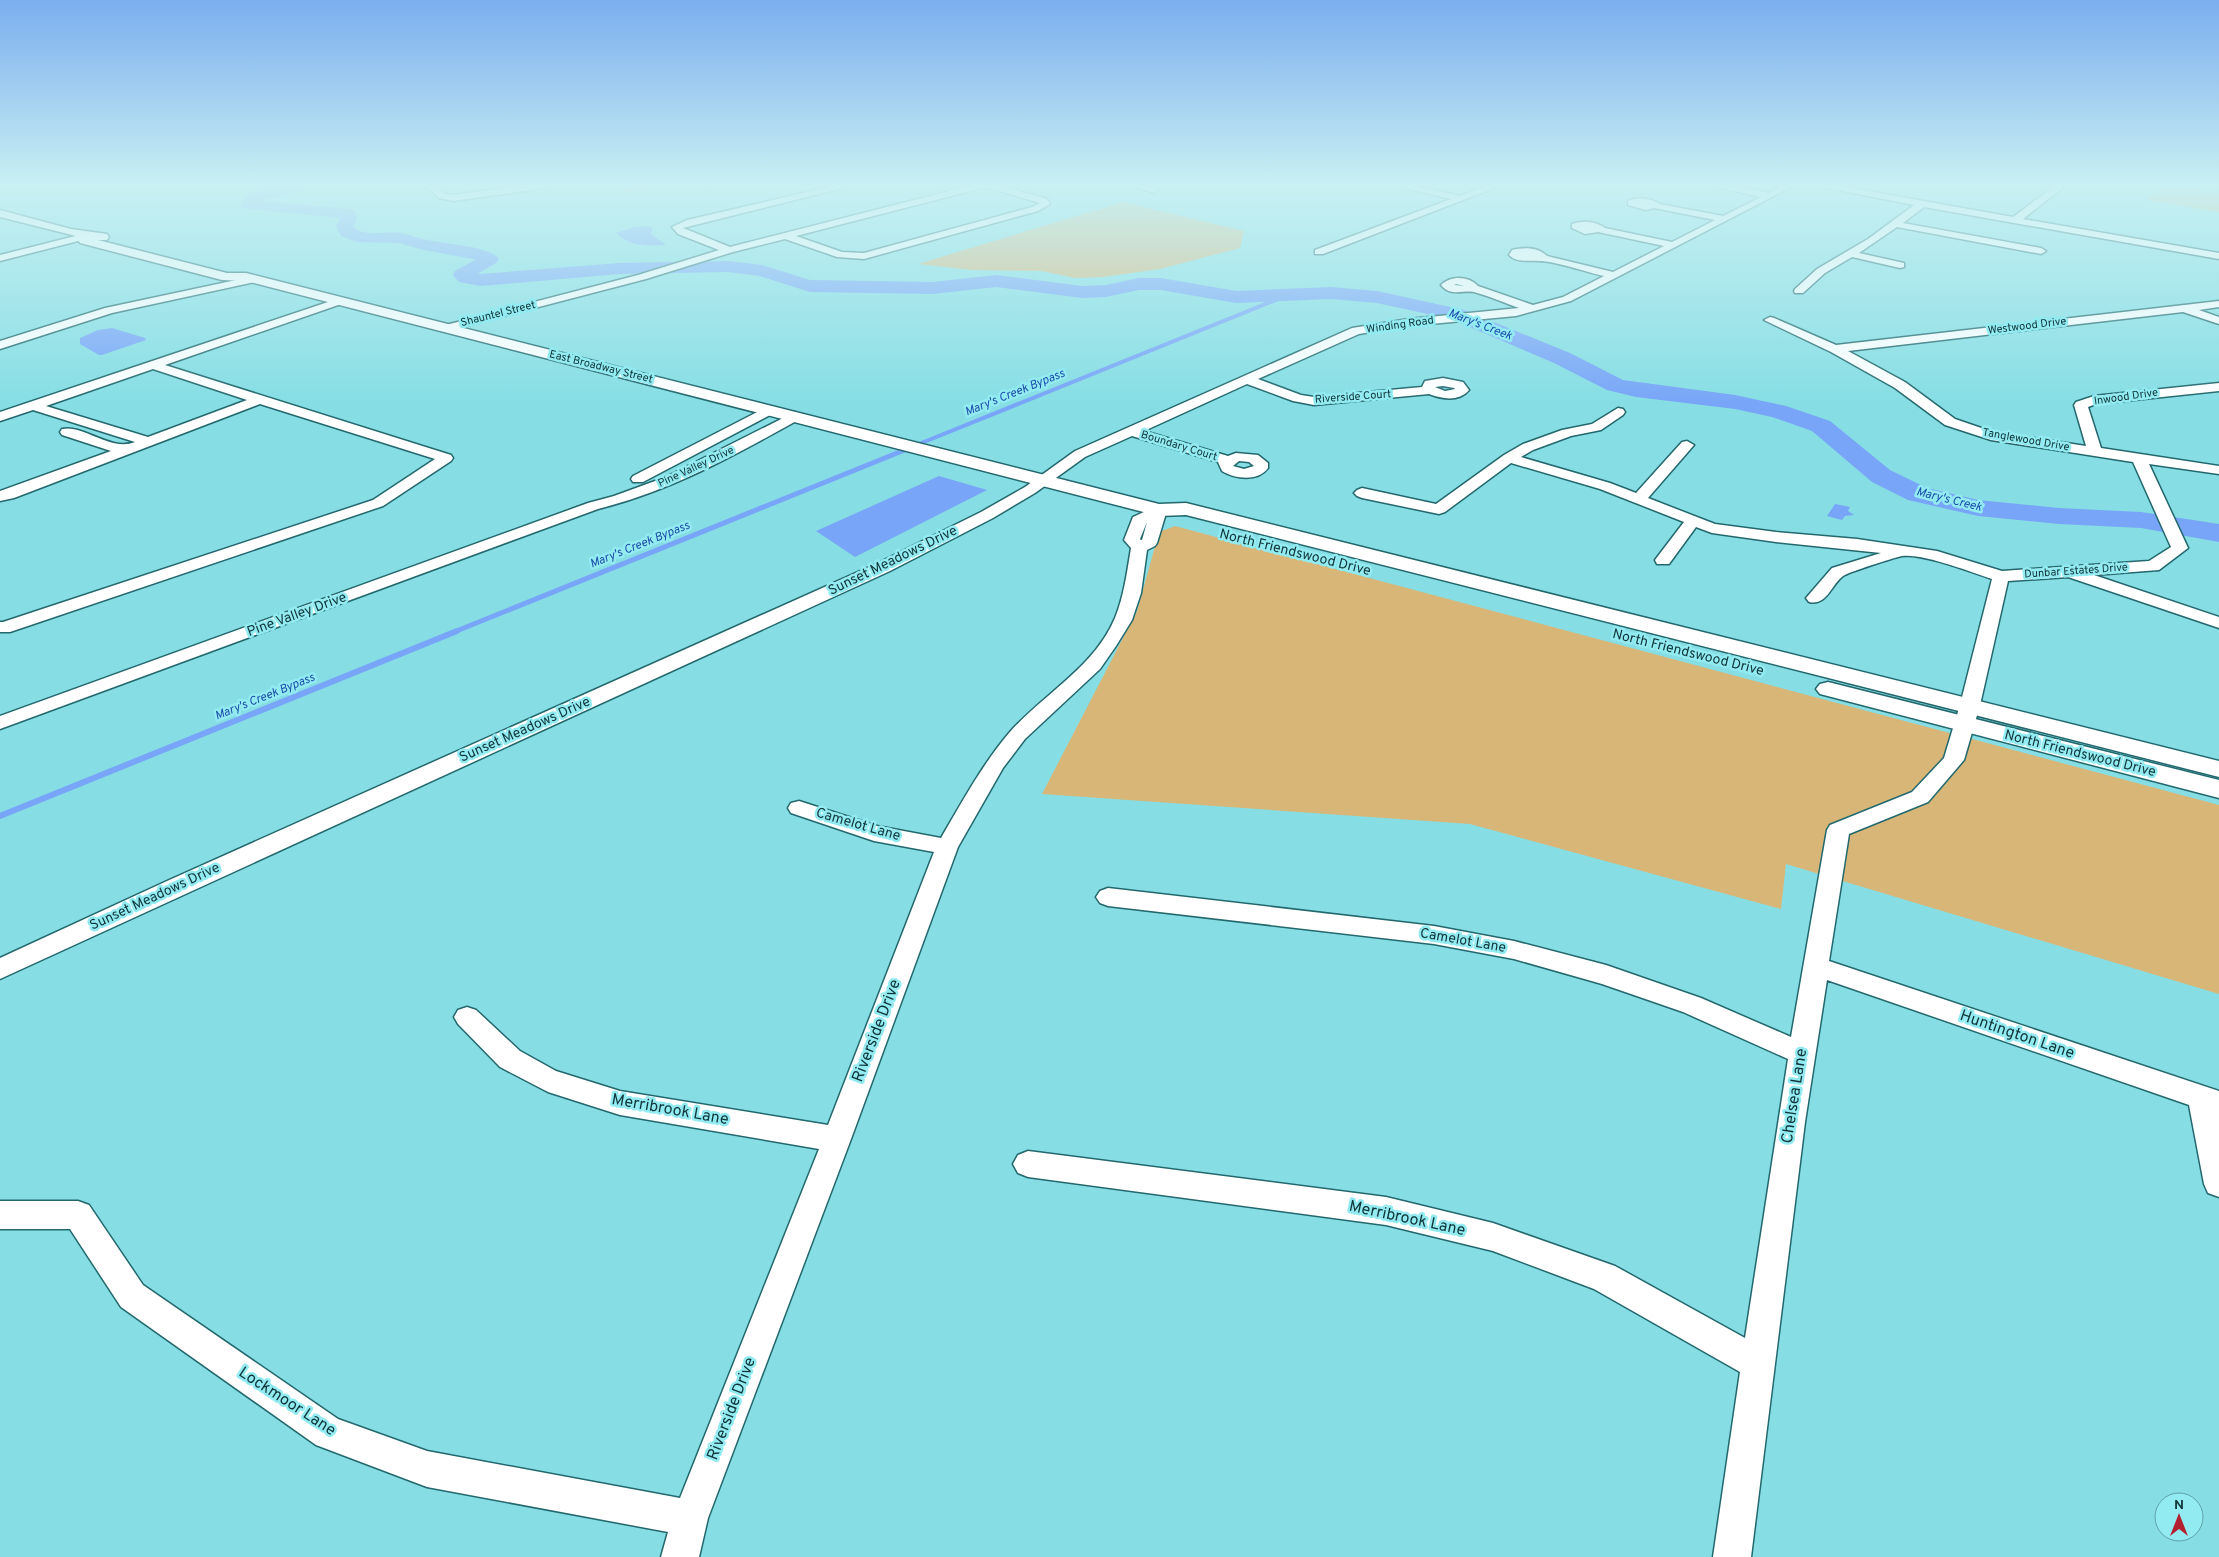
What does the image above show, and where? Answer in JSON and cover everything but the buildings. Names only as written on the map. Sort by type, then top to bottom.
[{"type":"main road","name":"East Broadway Street","points":[[153,258],[227,277],[251,278],[955,458]]},
{"type":"main road","points":[[170,258],[192,263],[204,261]]},
{"type":"main road","name":"East Broadway Street","points":[[190,258],[244,272],[251,278]]},
{"type":"main road","name":"North Friendswood Drive","points":[[955,458],[1159,510],[1177,522],[1967,715],[2219,769]]},
{"type":"main road","name":"North Friendswood Drive","points":[[1967,715],[2219,789]]},
{"type":"street","name":"Shauntel Street","points":[[446,328],[663,271],[700,258]]},
{"type":"street","points":[[1540,258],[1614,275]]},
{"type":"street","name":"Winding Road","points":[[1044,480],[1080,454],[1356,332],[1396,323],[1487,316],[1534,309],[1568,299],[1649,258]]},
{"type":"street","points":[[1810,298],[1791,293],[1821,271],[1845,258]]},
{"type":"street","points":[[1868,258],[1900,265]]},
{"type":"street","points":[[0,345],[109,310],[251,278]]},
{"type":"street","points":[[1472,288],[1534,309]]},
{"type":"street","points":[[6,415],[340,301]]},
{"type":"street","name":"Westwood Drive","points":[[1835,349],[2219,304]]},
{"type":"street","points":[[2182,308],[2219,321]]},
{"type":"street","name":"Tanglewood Drive","points":[[1770,320],[1835,349],[1900,385],[1950,422],[1991,436],[2219,470]]},
{"type":"street","points":[[0,627],[4,628],[378,503],[446,458],[153,365]]},
{"type":"street","name":"Riverside Court","points":[[1248,380],[1298,398],[1314,401],[1430,390]]},
{"type":"street","name":"Inwood Drive","points":[[2095,452],[2081,405],[2094,400],[2219,387]]},
{"type":"street","points":[[0,496],[9,495],[260,400]]},
{"type":"street","points":[[34,406],[148,442]]},
{"type":"street","name":"Pine Valley Drive","points":[[593,506],[610,492],[769,410]]},
{"type":"street","points":[[1362,493],[1439,509],[1509,458],[1528,447],[1567,433],[1596,427],[1618,412]]},
{"type":"street","points":[[6,415],[125,451]]},
{"type":"street","name":"Pine Valley Drive","points":[[0,723],[593,506],[624,499],[720,457],[795,416]]},
{"type":"street","name":"Boundary Court","points":[[1131,431],[1227,460]]},
{"type":"street","points":[[1638,500],[1687,445]]},
{"type":"street","points":[[1509,458],[1605,486],[1712,528],[1776,538],[1857,544],[1937,556],[2001,576],[1967,715]]},
{"type":"street","name":"Dunbar Estates Drive","points":[[2001,576],[2154,566],[2180,548],[2139,458]]},
{"type":"street","name":"Sunset Meadows Drive","points":[[0,969],[174,887],[884,567],[987,515],[1044,480]]},
{"type":"street","name":"Riverside Drive","points":[[680,1557],[690,1518],[837,1139],[947,847],[994,765],[1018,735],[1093,665],[1107,646],[1123,620],[1132,593],[1139,547],[1149,543],[1159,510]]},
{"type":"street","points":[[1663,560],[1693,521]]},
{"type":"street","points":[[1815,598],[1838,572],[1902,551]]},
{"type":"street","points":[[2067,571],[2219,623]]},
{"type":"street","name":"Chelsea Lane","points":[[1732,1557],[1802,1053],[1838,830],[1920,797],[1954,760],[1967,715]]},
{"type":"street","name":"Camelot Lane","points":[[799,808],[874,833],[947,847]]},
{"type":"street","name":"Camelot Lane","points":[[1108,897],[1434,935],[1514,950],[1606,976],[1692,1005],[1802,1053]]},
{"type":"street","name":"Huntington Lane","points":[[1816,966],[2211,1100]]},
{"type":"street","name":"Merribrook Lane","points":[[467,1017],[510,1059],[548,1080],[620,1103],[837,1139]]},
{"type":"street","points":[[2211,1100],[2219,1184]]},
{"type":"street","name":"Merribrook Lane","points":[[1028,1164],[1386,1211],[1493,1237],[1604,1277],[1758,1363]]},
{"type":"street","name":"Lockmoor Lane","points":[[0,1215],[78,1215],[132,1296],[328,1433],[427,1469],[690,1518]]},
{"type":"shaded area","points":[[939,258],[1203,258],[1160,269],[1103,277],[1075,278],[1041,271],[972,270],[918,264]]},
{"type":"shaded area","points":[[1175,526],[2219,805],[2219,994],[1786,864],[1781,909],[1470,824],[1042,794],[1137,611],[1159,532]]},
{"type":"water","points":[[112,328],[145,338],[146,340],[102,355],[80,344],[80,338],[98,330]]},
{"type":"water","points":[[939,476],[987,490],[855,557],[816,531]]},
{"type":"water","points":[[1835,504],[1850,507],[1848,511],[1854,515],[1845,516],[1842,520],[1827,516]]},
{"type":"waterway","name":"Mary's Creek","points":[[487,258],[490,259],[462,275],[466,278],[481,280],[619,269],[728,267],[762,270],[810,286],[933,288],[996,281],[1082,292],[1106,291],[1139,284],[1161,284],[1236,297],[1331,293],[1377,297],[1457,314],[1562,358],[1615,385],[1636,390],[1735,402],[1778,411],[1821,426],[1881,476],[1918,494],[1978,508],[2059,516],[2141,520],[2219,533]]},
{"type":"waterway","name":"Mary's Creek Bypass","points":[[1275,300],[1288,295]]},
{"type":"waterway","name":"Mary's Creek Bypass","points":[[914,446],[1278,299]]},
{"type":"waterway","name":"Mary's Creek Bypass","points":[[454,632],[917,445]]},
{"type":"waterway","name":"Mary's Creek Bypass","points":[[0,816],[457,631]]}]
